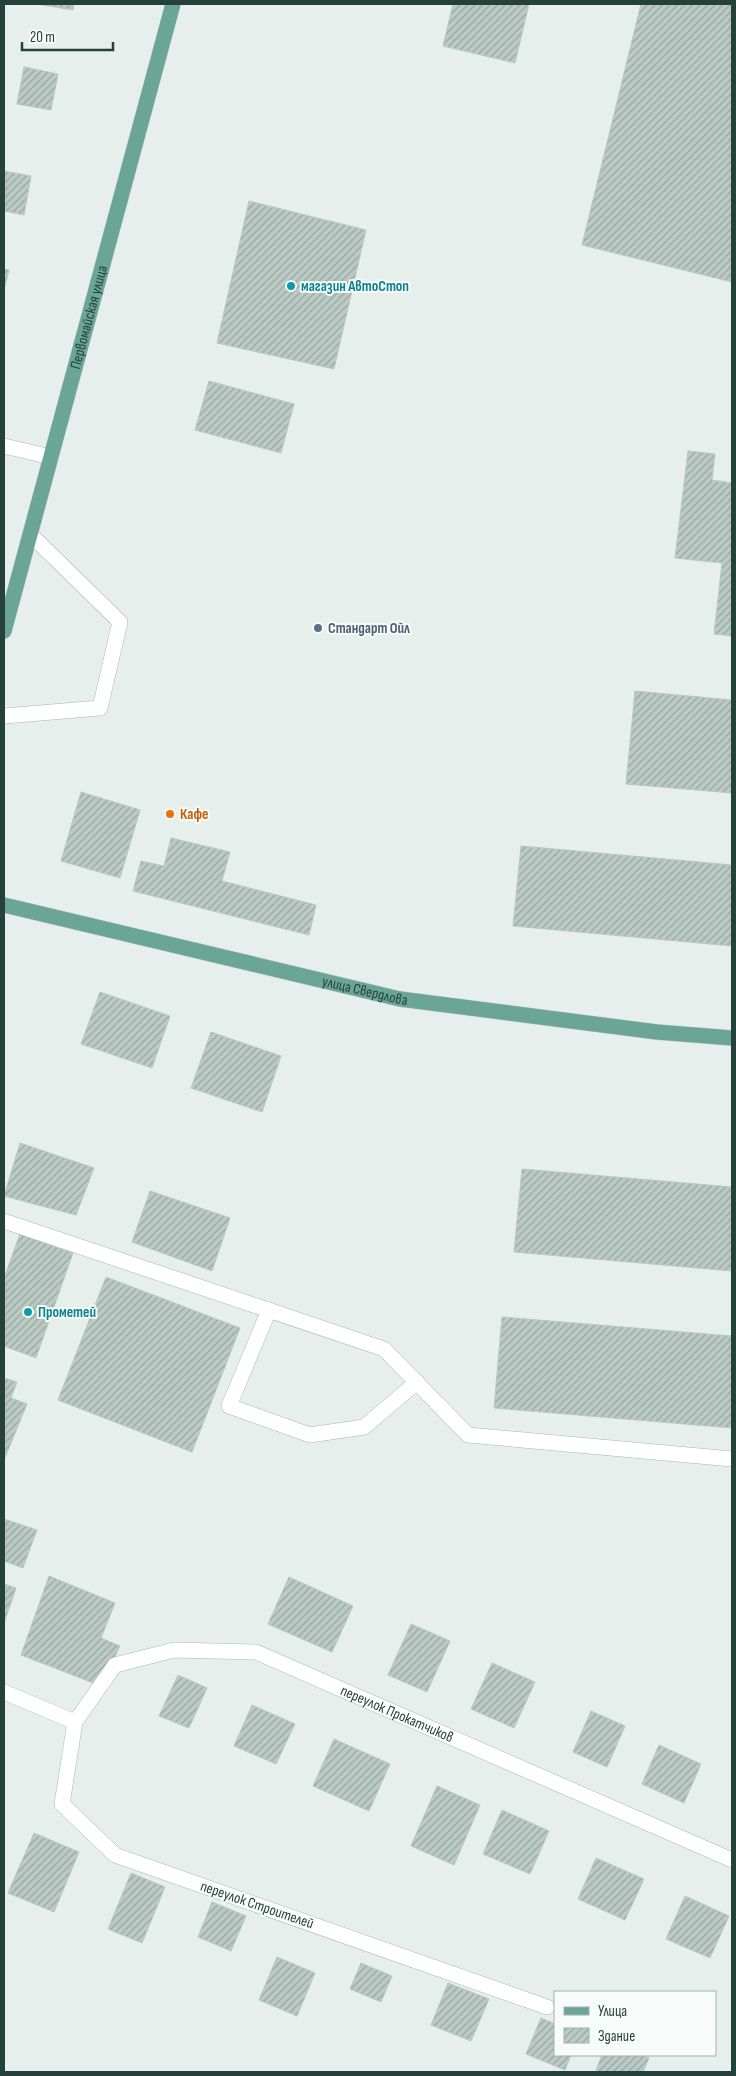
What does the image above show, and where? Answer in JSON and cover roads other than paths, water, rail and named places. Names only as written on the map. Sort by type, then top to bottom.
[{"type":"main road","name":"Первомайская улица","points":[[4,628],[173,4]]},
{"type":"main road","name":"улица Свердлова","points":[[4,905],[400,999],[657,1032],[732,1038]]},
{"type":"street","points":[[4,446],[51,457]]},
{"type":"street","points":[[4,716],[100,708],[120,622],[30,534]]},
{"type":"street","points":[[4,1221],[384,1349],[468,1435],[732,1459]]},
{"type":"street","points":[[269,1310],[230,1406],[310,1435],[364,1427],[417,1382]]},
{"type":"street","name":"переулок Прокатчиков","points":[[74,1722],[115,1665],[174,1650],[256,1652],[732,1860]]},
{"type":"street","points":[[4,1692],[74,1722]]},
{"type":"street","name":"переулок Строителей","points":[[74,1722],[62,1804],[115,1855],[547,2007]]},
{"type":"place","name":"магазин АвтоСтоп","points":[[291,286]]},
{"type":"place","name":"Стандарт Ойл","points":[[318,628]]},
{"type":"place","name":"Кафе","points":[[170,814]]},
{"type":"place","name":"Прометей","points":[[28,1312]]}]
